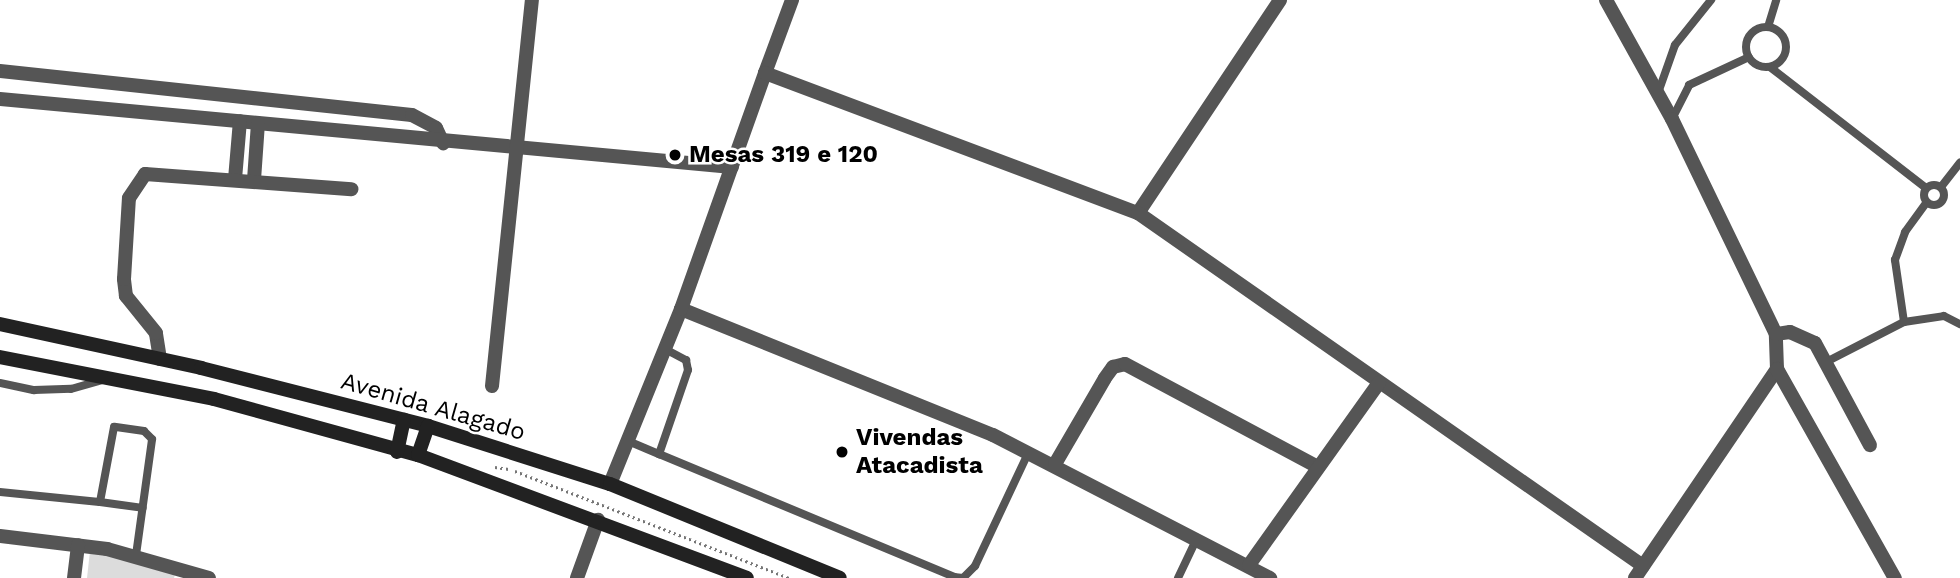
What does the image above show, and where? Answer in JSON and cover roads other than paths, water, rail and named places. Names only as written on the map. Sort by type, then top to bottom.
[{"type":"main road","name":"Avenida Alagado","points":[[0,324],[160,359],[428,426],[610,484],[840,578]]},
{"type":"main road","name":"Avenida Alagado","points":[[0,357],[214,399],[397,452],[418,455],[598,520],[747,578]]},
{"type":"main road","points":[[397,452],[404,420]]},
{"type":"main road","points":[[418,455],[428,426]]},
{"type":"street","points":[[492,386],[514,149],[532,0]]},
{"type":"street","points":[[610,484],[681,309],[792,0]]},
{"type":"street","points":[[1139,213],[1280,0]]},
{"type":"street","points":[[1606,0],[1672,119],[1776,334],[1777,369],[1895,578]]},
{"type":"street","points":[[0,71],[412,115],[436,128],[443,143]]},
{"type":"street","points":[[765,73],[1139,213],[1639,572],[1777,369]]},
{"type":"street","points":[[0,99],[443,143],[732,167]]},
{"type":"street","points":[[235,179],[240,121]]},
{"type":"street","points":[[254,180],[258,123]]},
{"type":"street","points":[[160,359],[156,333],[126,296],[134,187],[145,174],[156,172],[351,189]]},
{"type":"street","points":[[681,309],[1029,452],[1270,578]]},
{"type":"street","points":[[1776,334],[1803,335],[1815,343],[1828,362],[1870,445]]},
{"type":"street","points":[[1055,464],[1105,378],[1113,368],[1125,364],[1318,467]]},
{"type":"street","points":[[1249,565],[1379,383]]},
{"type":"street","points":[[578,578],[598,520]]},
{"type":"street","points":[[0,536],[136,555],[185,574],[209,578]]},
{"type":"street","points":[[74,578],[78,545]]},
{"type":"lane","points":[[1658,93],[1675,45],[1710,0]]},
{"type":"lane","points":[[1768,27],[1776,0]]},
{"type":"lane","points":[[1768,27],[1752,33],[1747,43],[1749,57],[1761,66],[1770,67],[1926,188],[1941,187]]},
{"type":"lane","points":[[1768,27],[1782,35],[1786,50],[1770,67]]},
{"type":"lane","points":[[1672,119],[1689,85],[1749,57]]},
{"type":"lane","points":[[1927,202],[1942,202],[1941,187],[1960,163]]},
{"type":"lane","points":[[1904,322],[1895,260],[1905,232],[1927,202],[1926,188]]},
{"type":"lane","points":[[1828,362],[1904,322],[1944,316],[1960,324]]},
{"type":"lane","points":[[659,454],[688,370],[687,360],[665,349]]},
{"type":"lane","points":[[0,383],[34,390],[71,389],[108,378]]},
{"type":"lane","points":[[100,502],[112,428],[118,426],[144,431],[152,439],[136,555]]},
{"type":"lane","points":[[628,441],[964,578],[975,566],[1029,452]]},
{"type":"lane","points":[[0,492],[143,508]]},
{"type":"lane","points":[[1178,578],[1197,538]]},
{"type":"place","name":"Mesas 319 e 120","points":[[675,155]]},
{"type":"place","name":"Vivendas Atacadista","points":[[842,452]]}]
